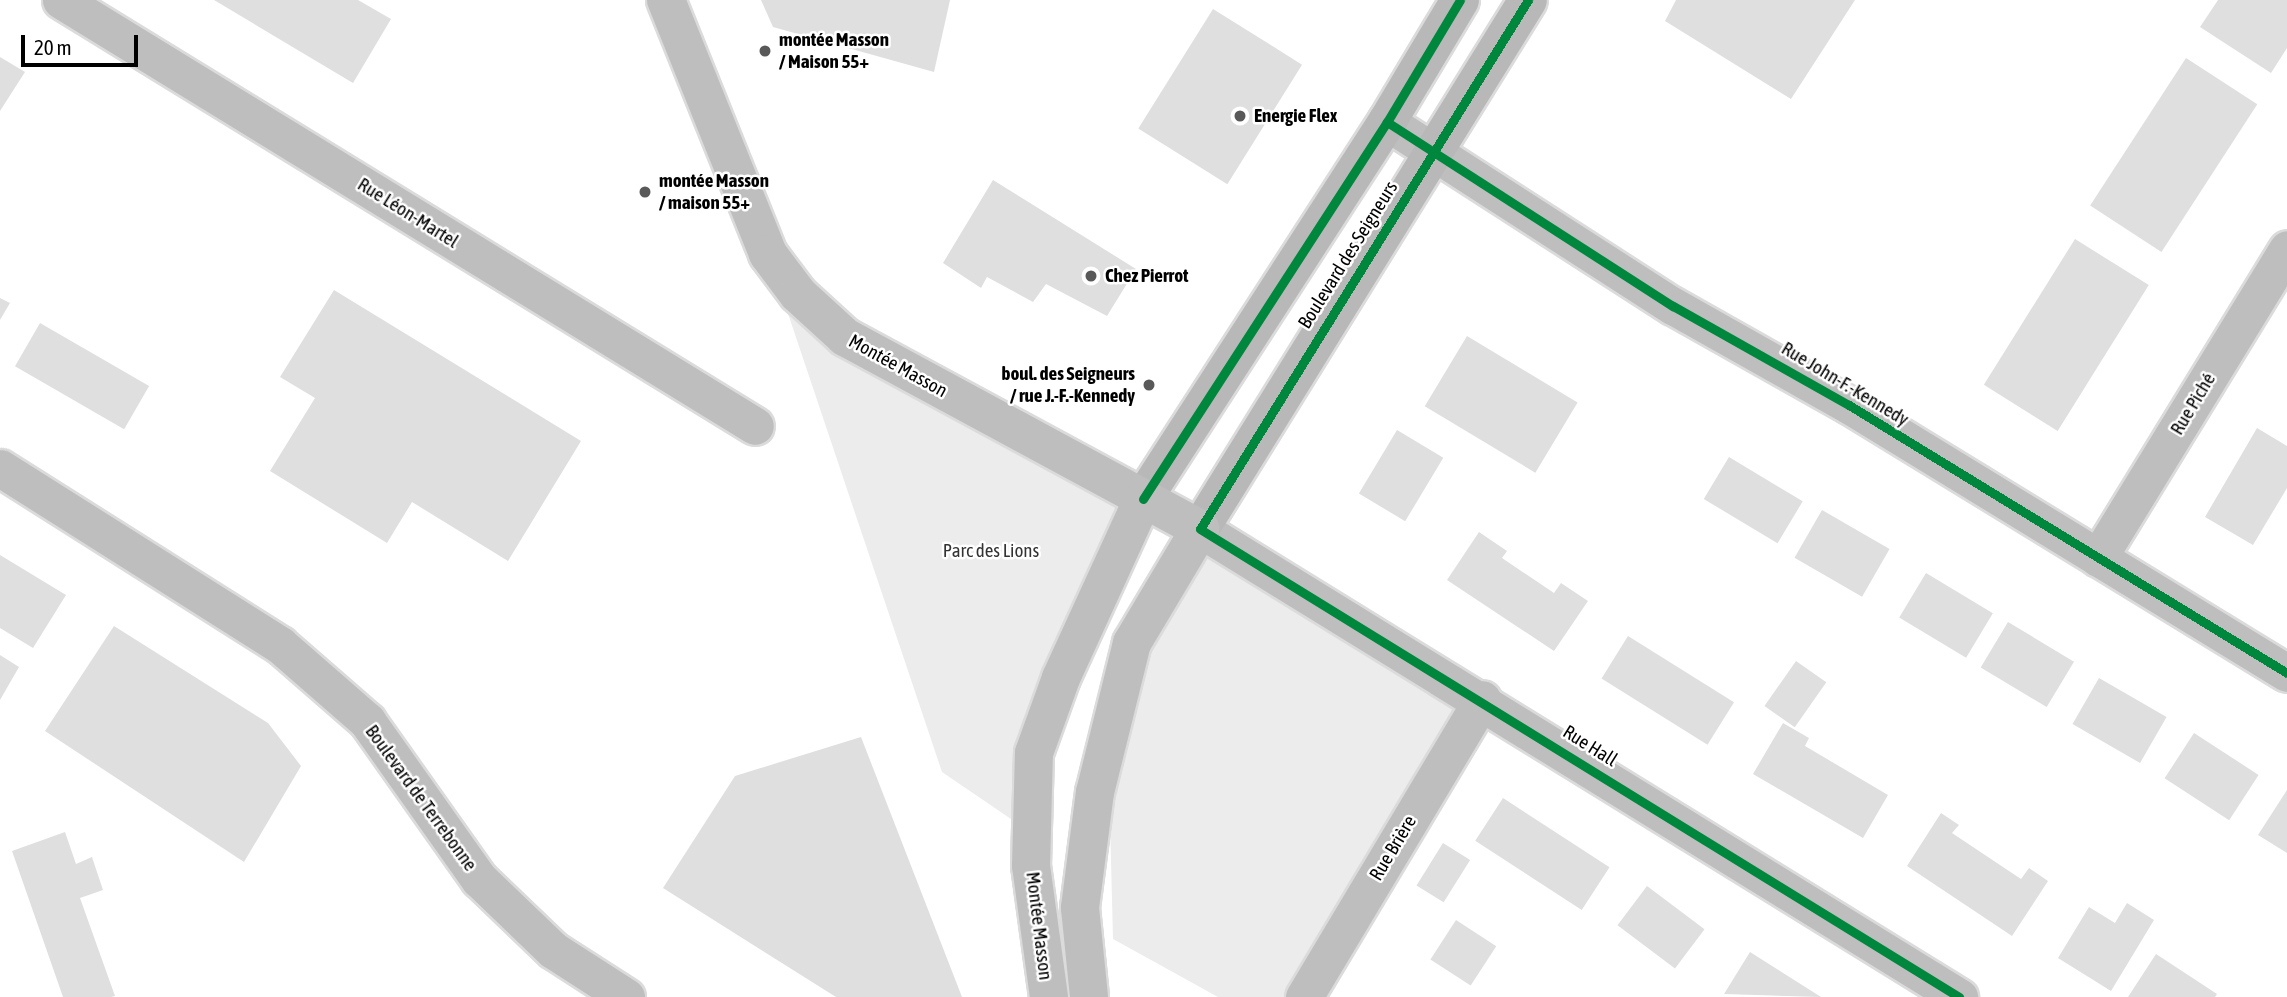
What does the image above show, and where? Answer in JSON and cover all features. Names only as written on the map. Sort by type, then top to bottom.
[{"type":"main road","name":"Montée Masson","points":[[666,0],[768,254],[798,294],[845,337],[1200,529]]},
{"type":"main road","name":"Boulevard des Seigneurs","points":[[1143,499],[1387,122],[1460,0]]},
{"type":"main road","name":"Boulevard des Seigneurs","points":[[1200,529],[1430,154],[1528,0]]},
{"type":"main road","name":"Montée Masson","points":[[1049,997],[1031,866],[1034,753],[1061,678],[1143,499]]},
{"type":"main road","points":[[1088,997],[1080,908],[1095,792],[1132,643],[1200,529]]},
{"type":"street","name":"Rue Léon-Martel","points":[[61,0],[755,426]]},
{"type":"street","name":"Rue John-F.-Kennedy","points":[[1387,122],[1430,154],[1673,306],[1849,405],[2287,673]]},
{"type":"street","name":"Rue Piché","points":[[2098,558],[2287,249]]},
{"type":"street","name":"Boulevard de Terrebonne","points":[[0,468],[280,645],[367,721],[480,878],[552,950],[626,997]]},
{"type":"street","name":"Rue Hall","points":[[1200,529],[1482,699],[1959,997]]},
{"type":"street","name":"Rue Brière","points":[[1304,997],[1482,699]]},
{"type":"green space","name":"Parc des Lions","points":[[768,254],[798,294],[1143,499],[1061,678],[1030,832],[942,772]]},
{"type":"green space","points":[[1209,548],[1479,715],[1305,997],[1218,997],[1113,939],[1110,821],[1147,658]]},
{"type":"building","points":[[214,0],[358,0],[391,19],[353,83]]},
{"type":"building","points":[[761,0],[950,0],[934,72],[773,27]]},
{"type":"building","points":[[1676,0],[1855,0],[1791,99],[1665,21]]},
{"type":"building","points":[[2218,0],[2287,0],[2287,48],[2271,73],[2200,27]]},
{"type":"building","points":[[1213,9],[1302,65],[1227,184],[1138,129]]},
{"type":"building","points":[[0,57],[25,72],[0,111]]},
{"type":"building","points":[[2186,58],[2257,104],[2161,252],[2090,206]]},
{"type":"building","points":[[993,180],[1136,269],[1107,316],[1046,284],[1033,302],[987,277],[981,288],[943,263]]},
{"type":"building","points":[[2075,239],[2149,285],[2058,431],[1984,385]]},
{"type":"building","points":[[334,290],[581,441],[508,561],[412,502],[387,543],[270,471],[315,398],[280,377]]},
{"type":"building","points":[[0,298],[10,303],[0,320]]},
{"type":"building","points":[[40,323],[149,386],[124,429],[15,366]]},
{"type":"building","points":[[1467,336],[1578,402],[1535,473],[1425,406]]},
{"type":"building","points":[[2257,428],[2287,446],[2287,488],[2253,545],[2205,517]]},
{"type":"building","points":[[1397,430],[1443,458],[1405,521],[1359,493]]},
{"type":"building","points":[[1729,457],[1803,501],[1777,543],[1704,499]]},
{"type":"building","points":[[1822,510],[1890,549],[1862,597],[1794,558]]},
{"type":"building","points":[[1479,532],[1507,551],[1502,558],[1554,593],[1561,583],[1588,601],[1554,651],[1447,580]]},
{"type":"building","points":[[0,555],[66,595],[33,648],[0,628]]},
{"type":"building","points":[[1926,573],[1993,613],[1966,658],[1899,618]]},
{"type":"building","points":[[2008,622],[2074,662],[2047,707],[1981,667]]},
{"type":"building","points":[[114,626],[268,723],[301,766],[244,862],[45,731]]},
{"type":"building","points":[[1628,636],[1734,702],[1708,745],[1602,678]]},
{"type":"building","points":[[0,655],[19,667],[0,700]]},
{"type":"building","points":[[1796,661],[1826,682],[1795,727],[1764,706]]},
{"type":"building","points":[[2099,678],[2167,717],[2140,763],[2072,724]]},
{"type":"building","points":[[1783,723],[1809,738],[1805,746],[1888,795],[1863,838],[1753,774]]},
{"type":"building","points":[[2194,733],[2259,775],[2229,820],[2165,778]]},
{"type":"building","points":[[861,737],[962,997],[836,997],[663,888],[735,776]]},
{"type":"building","points":[[2287,790],[2287,853],[2258,835]]},
{"type":"building","points":[[1503,798],[1610,867],[1582,910],[1475,841]]},
{"type":"building","points":[[1941,813],[1959,825],[1952,833],[2021,879],[2029,868],[2048,881],[2012,936],[1907,866]]},
{"type":"building","points":[[65,832],[76,864],[92,857],[103,890],[80,898],[115,996],[63,997],[12,851]]},
{"type":"building","points":[[1443,843],[1470,860],[1444,902],[1417,885]]},
{"type":"building","points":[[1647,886],[1705,929],[1675,968],[1618,925]]},
{"type":"building","points":[[2127,903],[2154,920],[2111,991],[2058,958],[2089,907],[2115,923]]},
{"type":"building","points":[[1456,920],[1496,946],[1471,986],[1430,959]]},
{"type":"building","points":[[1750,952],[1821,997],[1724,994]]},
{"type":"building","points":[[2156,954],[2217,994],[2215,997],[2128,997]]},
{"type":"cycle path","points":[[1143,499],[1387,122],[1460,0]]},
{"type":"cycle path","points":[[1528,0],[1200,529],[1959,997]]},
{"type":"cycle path","points":[[1387,122],[1673,306],[1849,405],[2287,673]]},
{"type":"place","name":"montée Masson / Maison 55+","points":[[765,51]]},
{"type":"place","name":"Energie Flex","points":[[1240,116]]},
{"type":"place","name":"montée Masson / maison 55+","points":[[645,192]]},
{"type":"place","name":"Chez Pierrot","points":[[1091,276]]},
{"type":"place","name":"boul. des Seigneurs / rue J.-F.-Kennedy","points":[[1149,385]]}]
